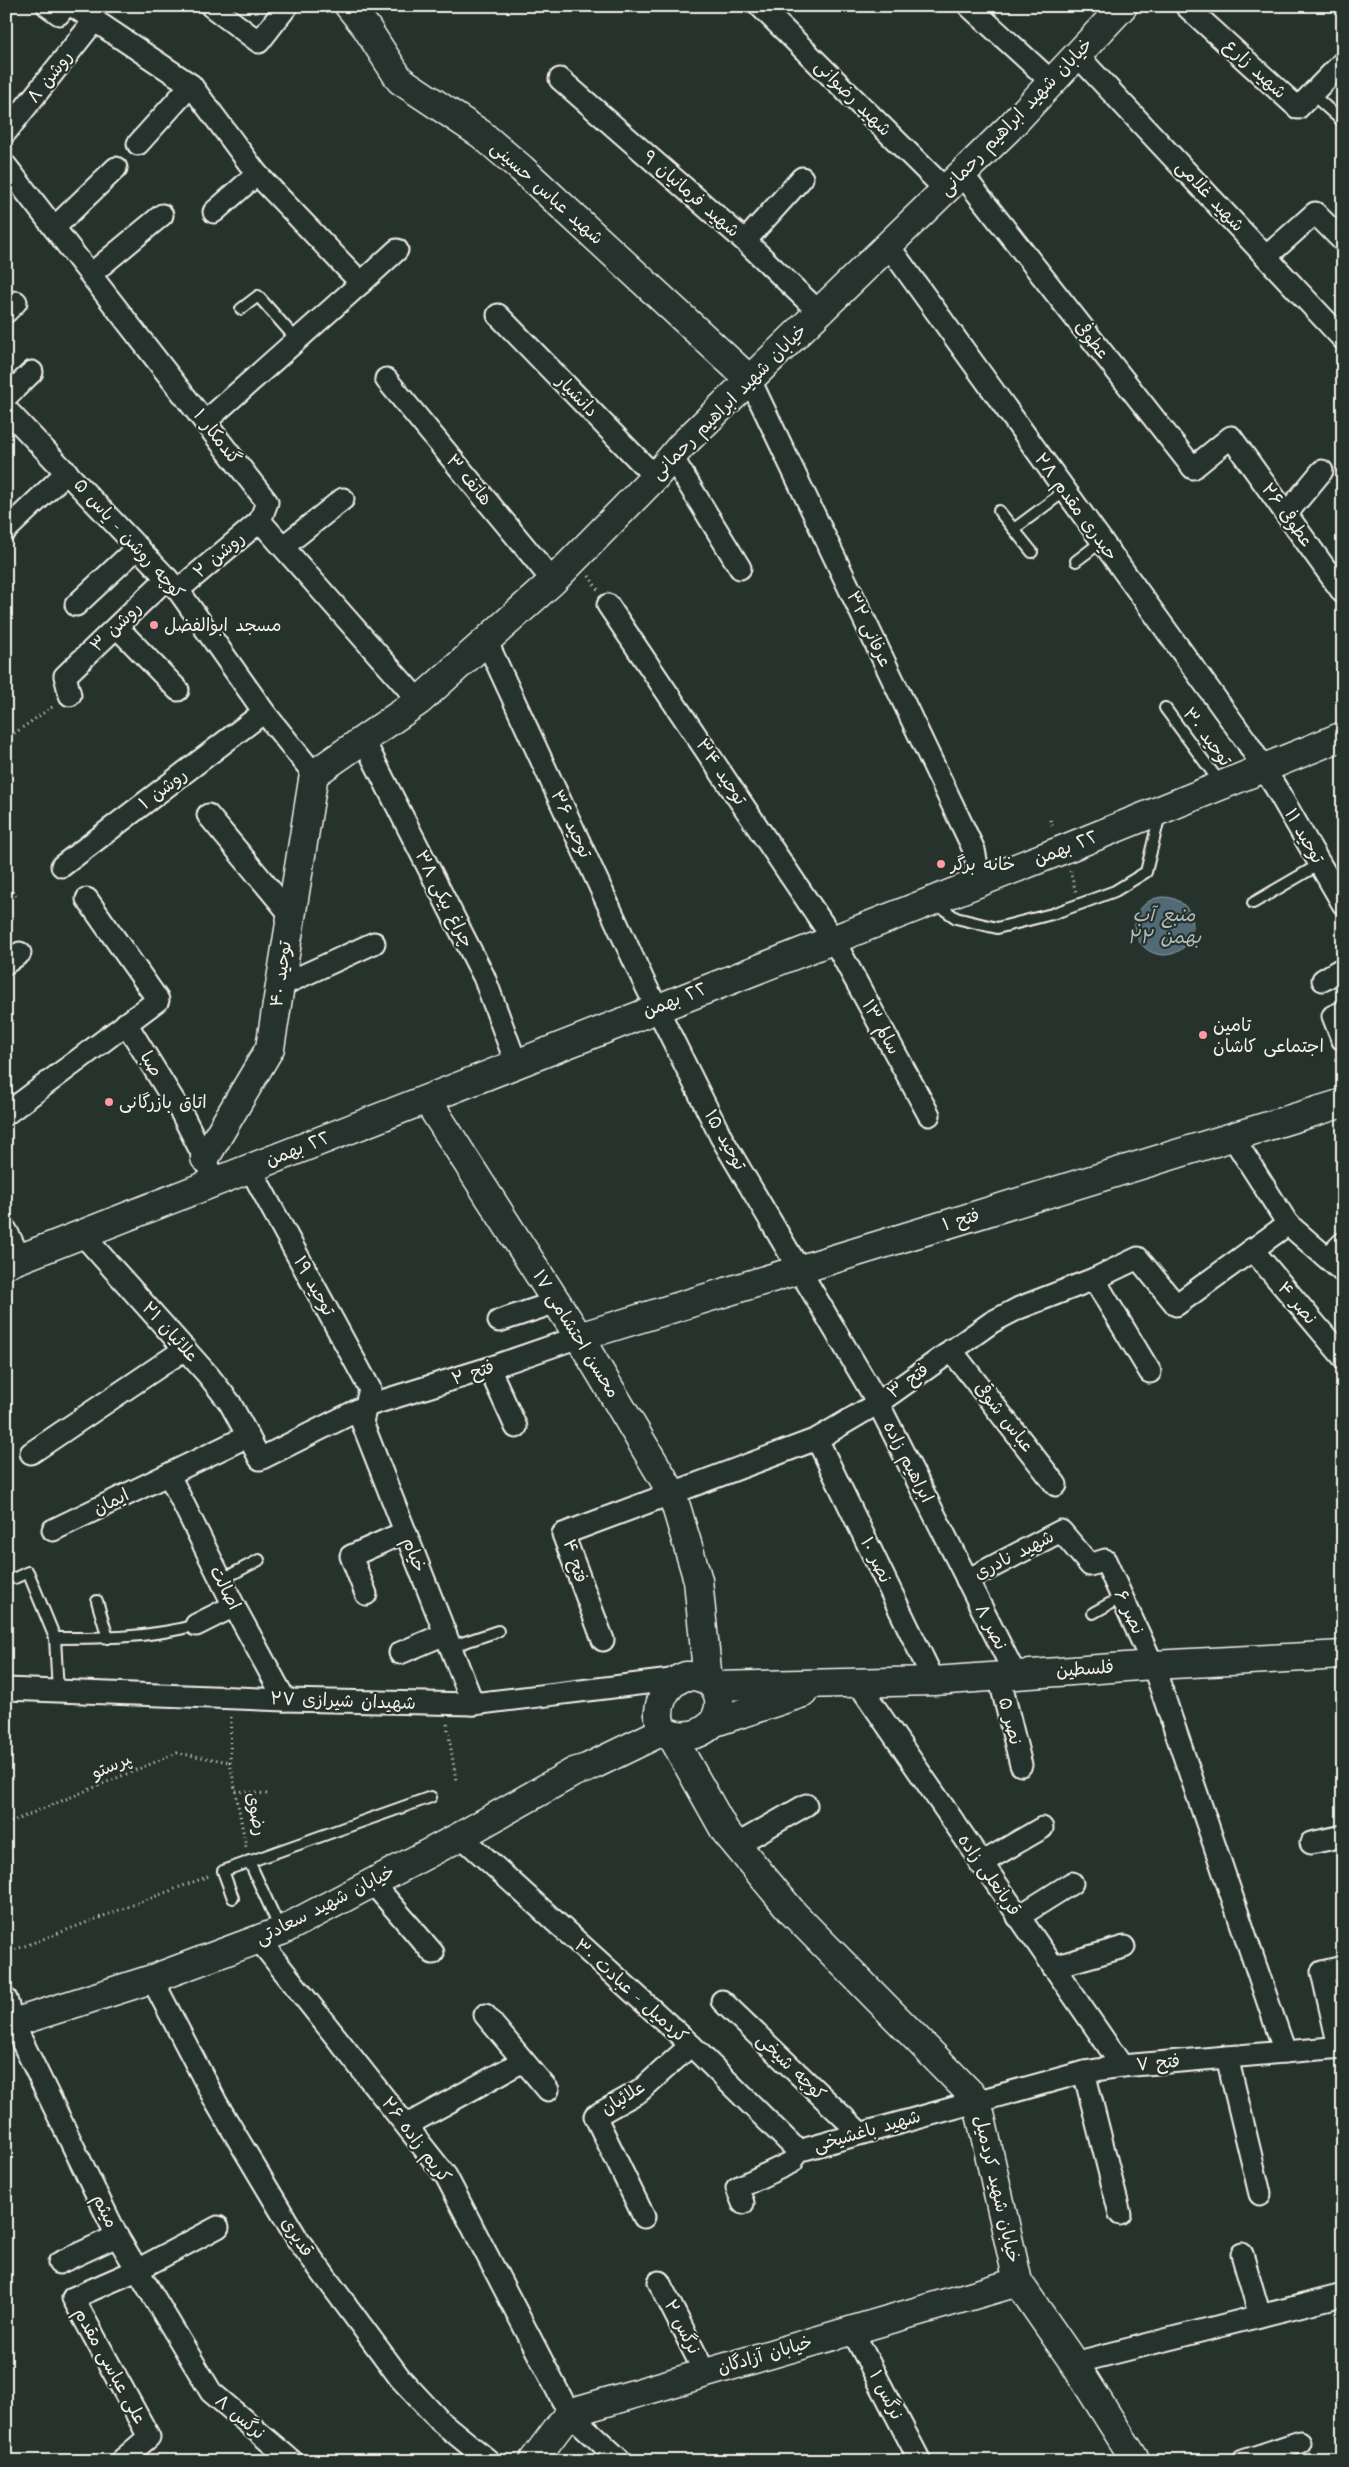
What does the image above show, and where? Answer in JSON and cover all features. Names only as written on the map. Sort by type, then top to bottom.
[{"type":"street","points":[[211,6],[259,42],[288,6]]},
{"type":"street","name":"شهید عباس حسینی","points":[[349,6],[366,27],[400,80],[481,134],[522,169],[750,380]]},
{"type":"street","name":"شهید رضوانی","points":[[760,6],[954,182]]},
{"type":"street","points":[[969,6],[1052,82]]},
{"type":"street","name":"خیابان شهید ابراهیم رحمانی","points":[[314,774],[420,701],[553,580],[750,380],[954,182],[1123,6]]},
{"type":"street","name":"شهید زارع","points":[[1186,6],[1298,108],[1343,62]]},
{"type":"street","points":[[61,8],[94,21],[191,85],[257,174],[361,283]]},
{"type":"street","name":"روشن ۸","points":[[6,132],[94,21]]},
{"type":"street","name":"شهید غلامی","points":[[1077,55],[1343,338]]},
{"type":"street","name":"شهید فرمانیان ۹","points":[[560,79],[745,241],[819,312]]},
{"type":"street","points":[[138,144],[191,85]]},
{"type":"street","name":"گندمکار ۱","points":[[6,166],[267,502],[260,521]]},
{"type":"street","points":[[54,228],[116,168]]},
{"type":"street","points":[[214,212],[257,174]]},
{"type":"street","points":[[745,241],[802,178]]},
{"type":"street","name":"عطوفی","points":[[954,182],[1193,468],[1231,437]]},
{"type":"street","points":[[1267,256],[1315,213],[1343,241]]},
{"type":"street","points":[[90,274],[162,215]]},
{"type":"street","name":"حیدری مقدم ۲۸","points":[[888,245],[1264,769]]},
{"type":"street","points":[[205,422],[397,250]]},
{"type":"street","name":"دانشیار","points":[[498,315],[663,467],[740,568]]},
{"type":"street","points":[[6,397],[32,372]]},
{"type":"street","name":"هاتف ۳","points":[[386,379],[553,580]]},
{"type":"street","name":"عرفانی ۳۲","points":[[750,380],[974,850],[980,881]]},
{"type":"street","name":"کوچه روشن - یاس ۵","points":[[6,409],[172,584],[264,712],[314,774]]},
{"type":"street","name":"عطوفی ۲۶","points":[[1231,437],[1343,593]]},
{"type":"street","points":[[1287,514],[1322,471]]},
{"type":"street","points":[[6,530],[67,472]]},
{"type":"street","points":[[284,546],[343,499]]},
{"type":"street","points":[[260,521],[420,701]]},
{"type":"street","name":"روشن ۲","points":[[172,584],[260,521]]},
{"type":"street","points":[[76,604],[138,547]]},
{"type":"street","name":"روشن ۳","points":[[68,686],[116,627],[172,584]]},
{"type":"street","name":"توحید ۳۴","points":[[608,605],[832,939]]},
{"type":"street","points":[[116,627],[178,690]]},
{"type":"street","name":"توحید ۳۶","points":[[486,640],[656,1008]]},
{"type":"street","name":"روشن ۱","points":[[62,866],[264,712]]},
{"type":"street","name":"٢٢ بهمن","points":[[13,1261],[82,1234],[210,1170],[250,1168],[1223,786],[1343,736]]},
{"type":"street","name":"چراغ بیکی ۳۸","points":[[363,739],[484,977],[516,1062]]},
{"type":"street","name":"توحید ۱۱","points":[[1264,769],[1343,904]]},
{"type":"street","name":"توحید ۴۰","points":[[210,1170],[270,1048],[314,774]]},
{"type":"street","points":[[208,814],[290,914]]},
{"type":"street","points":[[6,1114],[158,1000],[87,899]]},
{"type":"street","name":"سالم ۱۳","points":[[832,939],[929,1115]]},
{"type":"street","points":[[280,986],[374,943]]},
{"type":"street","points":[[1323,980],[1343,968]]},
{"type":"street","name":"توحید ۱۵","points":[[656,1008],[721,1137],[799,1270]]},
{"type":"street","points":[[1342,1039],[1333,1016],[1343,1012]]},
{"type":"street","name":"صبا","points":[[126,1023],[182,1114],[210,1170]]},
{"type":"street","name":"محسن احتشامی ۱۷","points":[[427,1100],[558,1302],[672,1493],[698,1580],[711,1684]]},
{"type":"street","name":"فتح ۱","points":[[579,1336],[1343,1103]]},
{"type":"street","points":[[1232,1136],[1288,1224],[1335,1265],[1343,1243]]},
{"type":"street","name":"توحید ۱۹","points":[[250,1168],[370,1389],[366,1406]]},
{"type":"street","points":[[1252,1249],[1288,1224]]},
{"type":"street","points":[[6,1230],[13,1261]]},
{"type":"street","name":"علائیان ۲۱","points":[[82,1234],[185,1349],[230,1403],[260,1459],[366,1406]]},
{"type":"street","name":"فتح ۳","points":[[672,1493],[818,1439],[878,1403],[992,1322],[1019,1308],[1094,1279],[1138,1258],[1176,1305],[1252,1249]]},
{"type":"street","name":"نصر ۴","points":[[1252,1249],[1343,1357]]},
{"type":"street","name":"ابراهیم زاده","points":[[799,1270],[878,1403],[967,1580]]},
{"type":"street","points":[[1094,1279],[1150,1372]]},
{"type":"street","points":[[499,1321],[558,1302]]},
{"type":"street","name":"فتح ۲","points":[[366,1406],[489,1368],[579,1336]]},
{"type":"street","points":[[31,1453],[185,1349]]},
{"type":"street","name":"عباس شوقی","points":[[951,1350],[1056,1484]]},
{"type":"street","points":[[489,1368],[516,1427]]},
{"type":"street","name":"خیام","points":[[366,1406],[362,1422],[473,1704]]},
{"type":"street","name":"ایمان","points":[[54,1530],[248,1436]]},
{"type":"street","name":"نصر ۱۰","points":[[818,1439],[934,1681]]},
{"type":"street","name":"اصالت","points":[[169,1474],[234,1606],[285,1700]]},
{"type":"street","name":"فتح ۴","points":[[603,1640],[563,1534],[672,1493]]},
{"type":"street","name":"شهید نادری","points":[[967,1580],[1061,1531],[1090,1565],[1105,1560]]},
{"type":"street","points":[[366,1594],[351,1556],[405,1532]]},
{"type":"street","name":"نصر ۶","points":[[1105,1560],[1153,1665],[1285,2052]]},
{"type":"street","name":"محسن احتشامی ۱۷","points":[[679,1679],[694,1624],[698,1580]]},
{"type":"street","name":"نصر ۸","points":[[967,1580],[1007,1675]]},
{"type":"street","points":[[196,1626],[234,1606]]},
{"type":"street","points":[[400,1653],[448,1641]]},
{"type":"street","name":"فلسطین","points":[[828,1685],[934,1681],[1153,1665],[1343,1655]]},
{"type":"street","name":"نصر ۵","points":[[1007,1675],[1021,1765]]},
{"type":"street","points":[[730,1838],[664,1725],[666,1692],[679,1679],[694,1676],[711,1684],[828,1685]]},
{"type":"street","name":"شهیدان شیرازی ۲۷","points":[[6,1689],[232,1696],[285,1700],[473,1704],[679,1679]]},
{"type":"street","name":"قربانعلی زاده","points":[[858,1683],[980,1864],[1122,2066]]},
{"type":"street","points":[[711,1684],[720,1704],[719,1714],[711,1725],[704,1755],[708,1781],[730,1838]]},
{"type":"street","points":[[664,1725],[688,1736],[711,1725],[828,1685]]},
{"type":"street","name":"خیابان شهید سعادتی","points":[[9,2016],[152,1979],[270,1935],[461,1836],[574,1772],[608,1740],[664,1725]]},
{"type":"street","points":[[730,1838],[806,1805]]},
{"type":"street","points":[[980,1864],[1042,1828]]},
{"type":"street","name":"کردمیل - عبادت ۳۰","points":[[461,1836],[691,2045],[798,2151]]},
{"type":"street","points":[[1311,1843],[1343,1836]]},
{"type":"street","name":"خیابان شهید کردمیل","points":[[730,1838],[793,1913],[977,2100],[1018,2282],[1074,2363],[1136,2461]]},
{"type":"street","points":[[372,1882],[433,1953]]},
{"type":"street","points":[[1018,1916],[1072,1883]]},
{"type":"street","name":"کریم زاده ۲۶","points":[[270,1935],[446,2176],[569,2413],[621,2461]]},
{"type":"street","points":[[1053,1967],[1124,1947]]},
{"type":"street","points":[[1341,2047],[1322,1972],[1343,1967]]},
{"type":"street","name":"قدیری","points":[[152,1979],[217,2104],[298,2240],[400,2378],[440,2421],[489,2461]]},
{"type":"street","name":"کوچه شیخی","points":[[722,2001],[860,2133]]},
{"type":"street","name":"میثم","points":[[9,2016],[117,2236],[211,2392]]},
{"type":"street","points":[[485,2016],[548,2090]]},
{"type":"street","name":"علائیان","points":[[644,2217],[595,2116],[640,2091],[691,2045]]},
{"type":"street","name":"فتح ۷","points":[[977,2100],[1084,2072],[1122,2066],[1341,2047]]},
{"type":"street","points":[[1227,2056],[1260,2194]]},
{"type":"street","points":[[407,2125],[524,2061]]},
{"type":"street","points":[[1084,2072],[1120,2214]]},
{"type":"street","name":"شهید باغشیخی","points":[[740,2196],[792,2162],[798,2151],[977,2100]]},
{"type":"street","points":[[137,2270],[218,2227]]},
{"type":"street","points":[[58,2263],[117,2236]]},
{"type":"street","points":[[1242,2254],[1260,2316]]},
{"type":"street","name":"علی عباسی مقدم","points":[[121,2461],[149,2437],[73,2298],[137,2270]]},
{"type":"street","name":"نرگس ۲","points":[[659,2282],[705,2373]]},
{"type":"street","name":"خیابان آزادگان","points":[[569,2413],[1018,2282]]},
{"type":"street","points":[[1074,2363],[1343,2296]]},
{"type":"street","name":"نرگس ۱","points":[[852,2330],[920,2461]]},
{"type":"street","name":"نرگس ۸","points":[[211,2392],[292,2461]]},
{"type":"street","points":[[533,2461],[569,2413]]},
{"type":"street","points":[[1243,2461],[1300,2442]]},
{"type":"lane","points":[[1312,94],[1343,122]]},
{"type":"lane","points":[[241,309],[258,296],[297,340]]},
{"type":"lane","points":[[1014,529],[1065,491]]},
{"type":"lane","points":[[999,510],[1032,552]]},
{"type":"lane","points":[[1076,561],[1101,542]]},
{"type":"lane","name":"توحید ۳۰","points":[[1165,708],[1223,786]]},
{"type":"lane","points":[[932,901],[956,918],[997,928],[1052,914],[1114,891],[1146,872],[1161,810]]},
{"type":"lane","points":[[1253,902],[1320,864]]},
{"type":"lane","points":[[221,1580],[259,1560]]},
{"type":"lane","points":[[14,1578],[28,1572],[55,1638],[58,1692]]},
{"type":"lane","points":[[1093,1613],[1122,1598]]},
{"type":"lane","points":[[97,1601],[108,1638]]},
{"type":"lane","points":[[55,1638],[108,1638],[171,1632],[196,1626]]},
{"type":"lane","points":[[448,1641],[498,1631]]},
{"type":"lane","points":[[233,1898],[223,1871],[431,1797]]},
{"type":"lane","name":"رضوی","points":[[249,1861],[270,1935]]},
{"type":"path","points":[[576,558],[608,605]]},
{"type":"path","points":[[6,738],[68,686]]},
{"type":"path","points":[[6,884],[16,896]]},
{"type":"path","name":"رضوی","points":[[232,1696],[230,1762],[249,1861]]},
{"type":"path","points":[[444,1704],[456,1780]]},
{"type":"path","name":"‍‍‍‍‍پرستو","points":[[7,1823],[177,1753],[230,1762]]},
{"type":"path","points":[[236,1791],[268,1794]]},
{"type":"path","points":[[6,1953],[223,1871]]},
{"type":"water","name":"منبع آب ۲۲ بهمن","points":[[1158,897],[1170,897],[1185,905],[1193,920],[1193,932],[1185,947],[1170,955],[1158,955],[1143,947],[1135,932],[1135,920],[1143,905]]},
{"type":"place","name":"مسجد ابوالفضل","points":[[154,625]]},
{"type":"place","name":"خانه برگر","points":[[941,864]]},
{"type":"place","name":"تامین اجتماعی کاشان","points":[[1203,1035]]},
{"type":"place","name":"اتاق بازرگانی","points":[[109,1102]]}]
